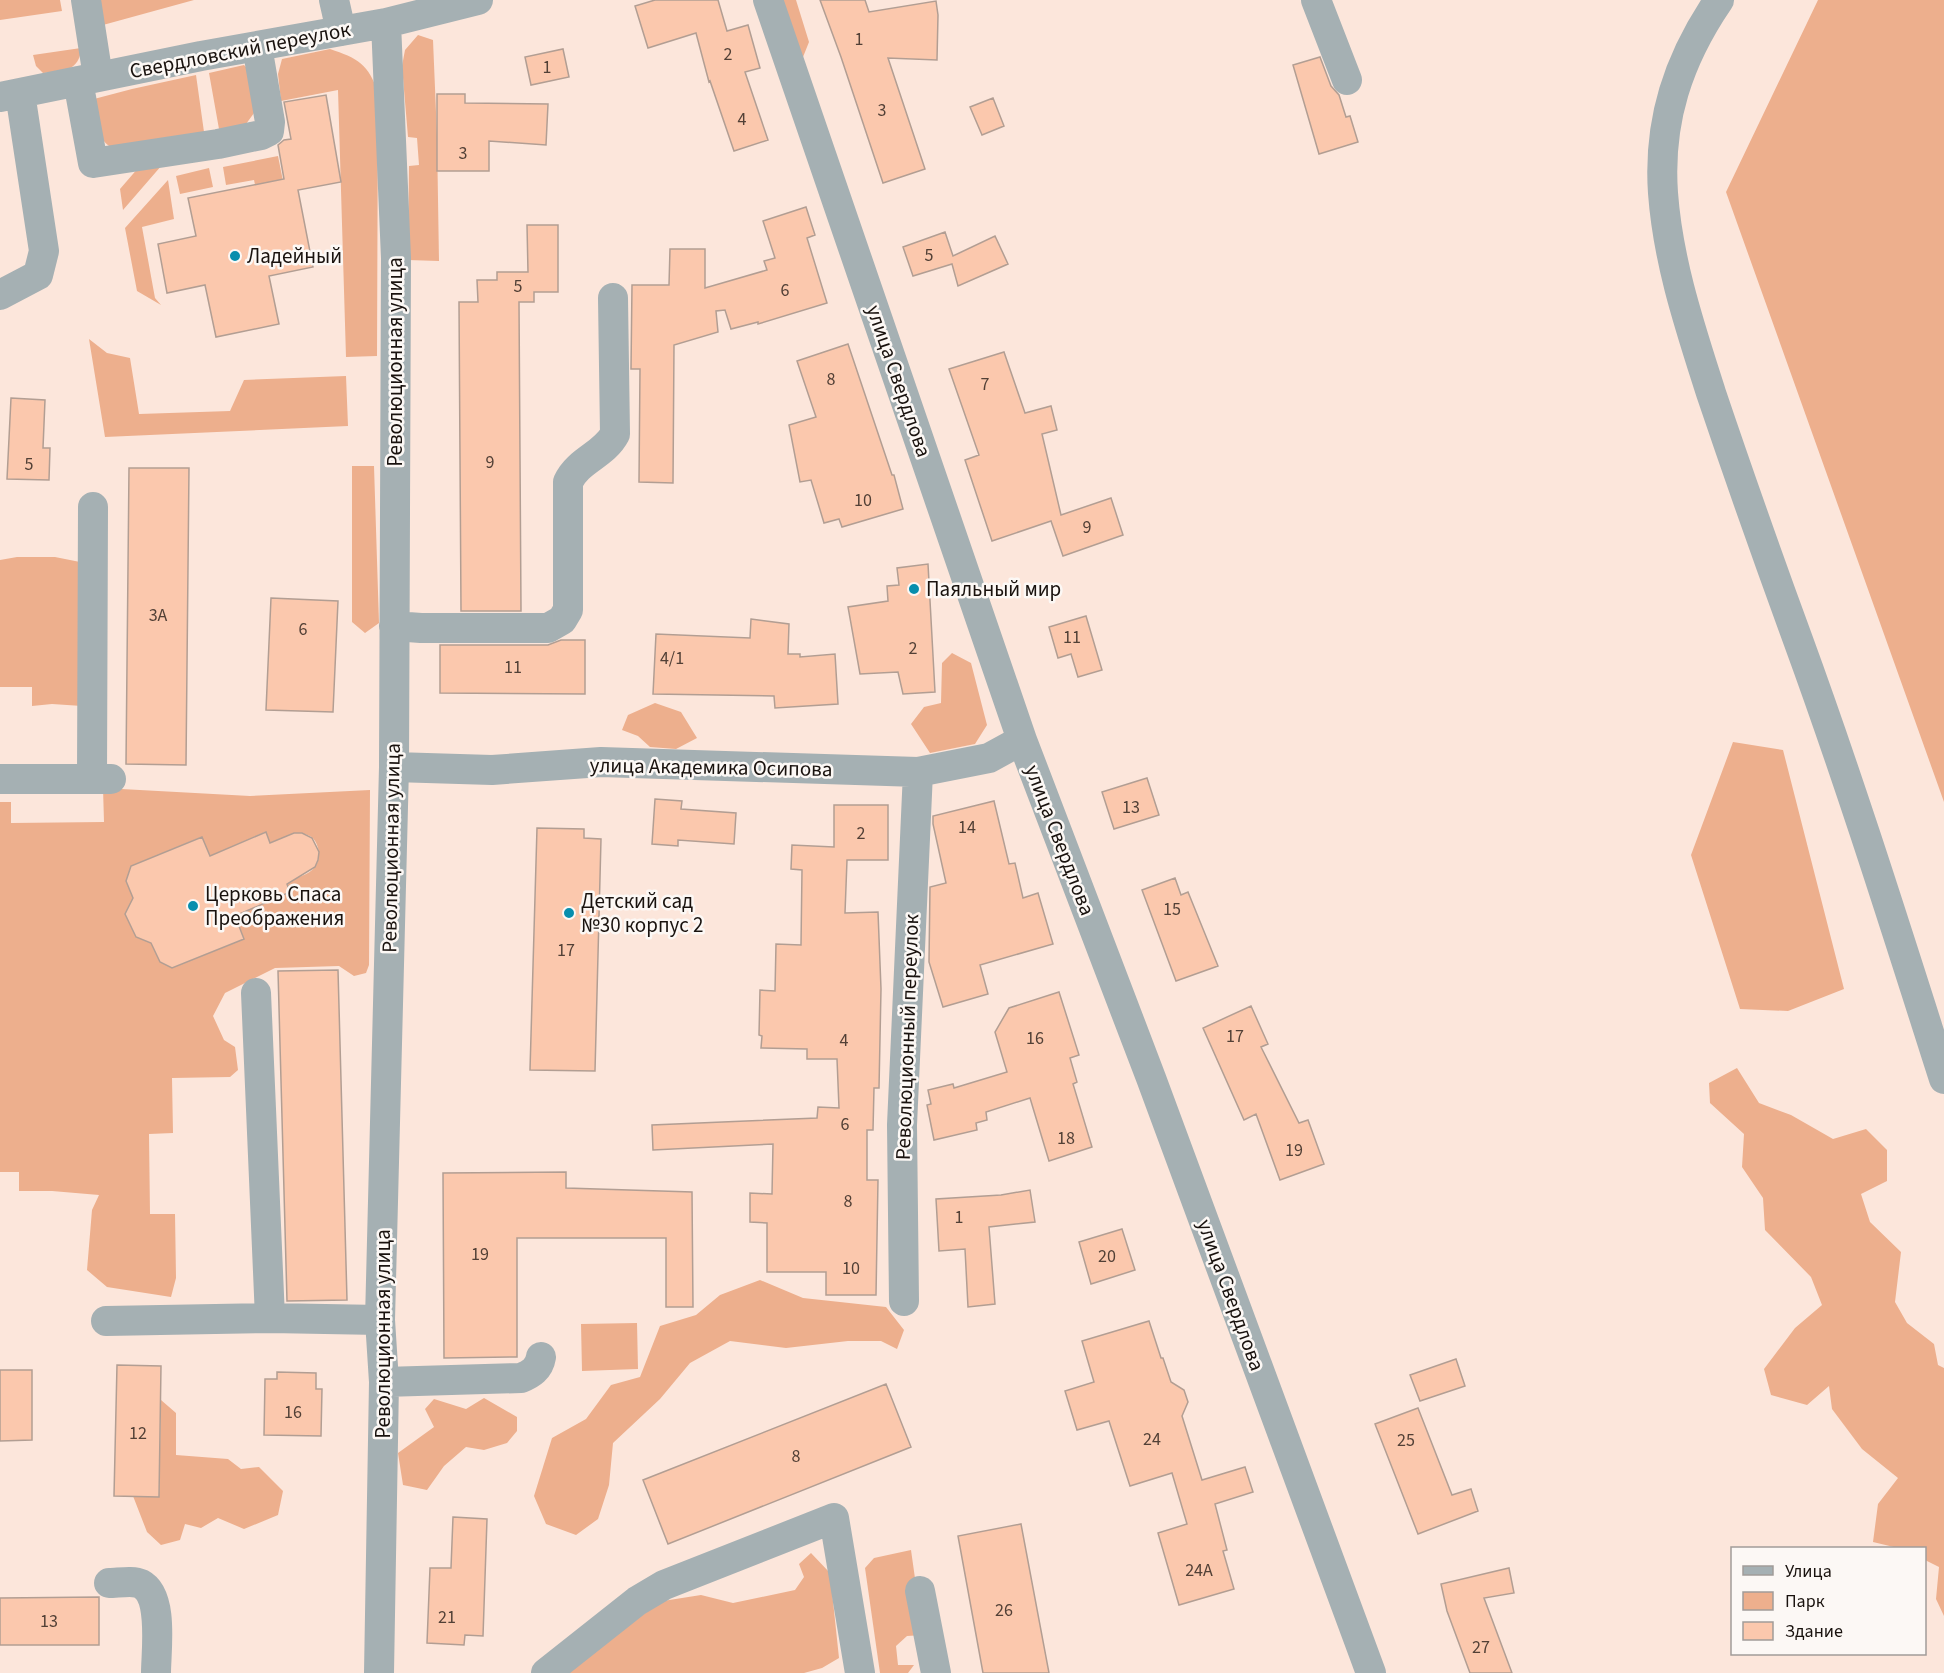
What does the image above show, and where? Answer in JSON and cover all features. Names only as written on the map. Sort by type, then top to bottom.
[{"type":"street","points":[[86,0],[93,163],[218,144],[261,135],[269,131],[270,122],[257,46]]},
{"type":"street","points":[[334,0],[340,31]]},
{"type":"street","name":"Свердловский переулок","points":[[10,95],[386,22],[478,0]]},
{"type":"street","name":"улица Свердлова","points":[[768,0],[1022,740],[1151,1078],[1371,1673]]},
{"type":"street","points":[[1316,0],[1347,80]]},
{"type":"street","points":[[1719,0],[1686,55],[1666,118],[1663,192],[1673,266],[1692,333],[1744,492],[1839,752],[1944,1079]]},
{"type":"street","name":"Революционная улица","points":[[379,1673],[384,1382],[380,1320],[394,766],[396,258],[386,22]]},
{"type":"street","points":[[0,295],[38,274],[44,251],[10,95]]},
{"type":"street","points":[[394,626],[548,628],[562,620],[568,610],[568,482],[573,470],[609,445],[615,434],[613,298]]},
{"type":"street","points":[[0,779],[103,779],[93,507]]},
{"type":"street","name":"улица Академика Осипова","points":[[394,766],[495,781],[601,762],[918,772],[989,758],[1022,740]]},
{"type":"street","name":"Революционный переулок","points":[[903,1301],[902,1125],[918,772]]},
{"type":"street","points":[[256,993],[270,1318]]},
{"type":"street","points":[[106,1321],[270,1318],[380,1320]]},
{"type":"street","points":[[384,1382],[520,1378],[537,1368],[541,1358]]},
{"type":"street","points":[[546,1673],[637,1601],[664,1585],[834,1518],[860,1673]]},
{"type":"street","points":[[109,1583],[138,1583],[148,1589],[157,1615],[156,1673]]},
{"type":"street","points":[[920,1591],[936,1673]]},
{"type":"green space","points":[[0,0],[60,0],[62,11],[0,20]]},
{"type":"green space","points":[[99,0],[194,0],[103,25]]},
{"type":"green space","points":[[783,0],[796,0],[809,42],[801,62]]},
{"type":"green space","points":[[1818,0],[1944,0],[1944,802],[1726,192]]},
{"type":"green space","points":[[418,35],[433,40],[439,261],[408,260],[409,166],[419,165],[417,138],[408,137],[402,66],[405,50]]},
{"type":"green space","points":[[81,48],[80,56],[74,66],[57,72],[43,73],[36,66],[33,55]]},
{"type":"green space","points":[[330,49],[361,63],[370,75],[378,93],[377,356],[346,357],[338,90],[281,101],[278,74],[282,59]]},
{"type":"green space","points":[[244,65],[249,70],[259,106],[246,124],[219,129],[209,73]]},
{"type":"green space","points":[[196,75],[204,132],[115,149],[104,141],[98,128],[94,99]]},
{"type":"green space","points":[[278,156],[289,211],[262,217],[254,180],[226,185],[223,167]]},
{"type":"green space","points":[[162,165],[123,210],[120,189],[139,167]]},
{"type":"green space","points":[[209,168],[213,187],[180,194],[176,176]]},
{"type":"green space","points":[[168,180],[174,219],[142,227],[155,298],[161,305],[137,291],[125,228]]},
{"type":"green space","points":[[89,339],[107,353],[130,358],[139,414],[230,411],[244,380],[346,376],[348,426],[105,437]]},
{"type":"green space","points":[[352,466],[374,466],[379,623],[365,633],[352,622]]},
{"type":"green space","points":[[17,557],[55,557],[85,563],[82,706],[52,704],[32,706],[32,687],[0,687],[0,560]]},
{"type":"green space","points":[[952,653],[971,663],[987,725],[975,744],[930,753],[911,724],[924,707],[941,703],[942,663]]},
{"type":"green space","points":[[655,703],[681,712],[697,738],[676,749],[650,747],[638,736],[622,730],[628,715]]},
{"type":"green space","points":[[1733,742],[1783,750],[1844,989],[1788,1011],[1740,1009],[1691,855]]},
{"type":"green space","points":[[103,788],[250,796],[370,790],[369,965],[366,973],[354,976],[339,966],[275,968],[225,993],[213,1016],[224,1040],[235,1047],[238,1070],[230,1077],[172,1078],[173,1133],[149,1134],[150,1214],[175,1214],[176,1278],[171,1297],[107,1287],[87,1270],[92,1210],[99,1195],[19,1191],[19,1172],[0,1172],[0,802],[11,802],[11,823],[104,822]],"holes":[[[265,832],[270,843],[290,835],[310,836],[318,848],[318,860],[309,872],[286,882],[290,893],[235,916],[244,939],[172,968],[160,962],[151,943],[136,937],[125,914],[133,898],[126,881],[132,866],[201,837],[210,856]]]},
{"type":"green space","points":[[1737,1068],[1759,1103],[1791,1115],[1833,1139],[1866,1129],[1887,1150],[1887,1181],[1861,1194],[1870,1222],[1901,1252],[1895,1302],[1907,1323],[1934,1344],[1938,1365],[1944,1368],[1944,1616],[1936,1599],[1939,1567],[1926,1560],[1926,1547],[1894,1547],[1873,1542],[1878,1504],[1898,1478],[1862,1449],[1832,1409],[1829,1386],[1807,1405],[1771,1395],[1764,1369],[1795,1328],[1822,1305],[1811,1277],[1765,1230],[1763,1198],[1742,1167],[1744,1134],[1710,1103],[1709,1083]]},
{"type":"green space","points":[[760,1280],[803,1298],[886,1307],[904,1330],[897,1349],[881,1341],[848,1341],[786,1348],[730,1341],[690,1363],[660,1399],[613,1443],[609,1485],[598,1519],[576,1535],[546,1524],[534,1496],[552,1438],[586,1419],[611,1385],[640,1377],[660,1326],[696,1315],[720,1295]]},
{"type":"green space","points":[[637,1323],[638,1369],[582,1371],[581,1324]]},
{"type":"green space","points":[[484,1398],[517,1417],[517,1431],[507,1443],[484,1450],[466,1447],[444,1466],[427,1490],[403,1485],[398,1453],[434,1427],[425,1409],[434,1399],[466,1409]]},
{"type":"green space","points":[[161,1400],[176,1413],[176,1455],[228,1459],[241,1469],[259,1467],[283,1491],[278,1515],[244,1529],[218,1518],[201,1528],[185,1524],[180,1540],[161,1545],[147,1532],[133,1496],[159,1497]]},
{"type":"green space","points":[[911,1550],[923,1635],[907,1636],[896,1646],[898,1665],[914,1665],[908,1673],[880,1673],[865,1568],[874,1558]]},
{"type":"green space","points":[[811,1553],[830,1573],[839,1658],[822,1668],[804,1673],[569,1673],[595,1647],[663,1601],[701,1595],[733,1603],[795,1590],[804,1577],[799,1564]]},
{"type":"building","points":[[655,0],[718,0],[727,31],[748,25],[760,68],[745,72],[768,140],[734,151],[709,82],[696,33],[648,48],[635,6]]},
{"type":"building","points":[[820,0],[865,0],[869,12],[936,1],[937,60],[888,58],[925,169],[883,183]]},
{"type":"building","points":[[563,49],[569,77],[531,85],[525,57]]},
{"type":"building","points":[[1320,57],[1331,86],[1339,95],[1346,117],[1350,116],[1358,142],[1319,154],[1293,65]]},
{"type":"building","points":[[437,94],[465,94],[465,103],[548,104],[546,145],[489,141],[489,171],[437,171]]},
{"type":"building","name":"Ладейный","points":[[326,95],[341,182],[298,190],[313,267],[269,276],[279,324],[216,337],[205,285],[167,293],[158,244],[196,236],[188,198],[284,179],[278,145],[284,140],[291,139],[284,102]]},
{"type":"building","points":[[993,98],[1004,126],[982,135],[970,107]]},
{"type":"building","points":[[806,207],[815,235],[807,238],[827,303],[758,324],[758,322],[731,329],[725,310],[716,311],[718,332],[674,345],[673,483],[639,482],[640,369],[631,369],[632,285],[669,285],[670,249],[705,249],[705,288],[767,270],[764,261],[775,258],[763,221]]},
{"type":"building","points":[[527,225],[558,225],[558,292],[534,292],[534,302],[519,302],[521,611],[461,611],[459,302],[478,302],[477,280],[497,280],[497,272],[528,272]]},
{"type":"building","points":[[945,232],[953,256],[995,236],[1008,264],[958,286],[952,264],[913,276],[903,247]]},
{"type":"building","points":[[848,344],[892,475],[894,475],[903,509],[842,527],[839,519],[824,523],[811,480],[800,482],[789,425],[816,417],[797,361]]},
{"type":"building","points":[[1004,352],[1025,413],[1051,406],[1057,430],[1042,434],[1061,515],[1111,498],[1123,535],[1063,556],[1051,521],[992,541],[965,460],[979,455],[949,369]]},
{"type":"building","points":[[11,398],[45,400],[43,448],[50,448],[49,480],[7,479]]},
{"type":"building","points":[[129,468],[189,468],[186,765],[126,764]]},
{"type":"building","points":[[928,564],[935,692],[903,694],[898,672],[860,674],[848,607],[888,601],[887,586],[899,585],[897,568]]},
{"type":"building","points":[[271,598],[338,601],[333,712],[266,710]]},
{"type":"building","points":[[1086,616],[1102,670],[1078,677],[1071,654],[1058,658],[1049,627]]},
{"type":"building","points":[[751,619],[789,624],[788,654],[800,654],[800,657],[835,654],[838,704],[775,708],[774,696],[653,694],[656,634],[750,638]]},
{"type":"building","points":[[561,640],[585,640],[585,694],[440,693],[440,645],[548,645]]},
{"type":"building","points":[[1147,778],[1159,815],[1114,829],[1102,792]]},
{"type":"building","points":[[655,799],[682,801],[681,809],[736,813],[734,844],[678,840],[678,846],[652,844]]},
{"type":"building","points":[[994,801],[1009,864],[1015,863],[1023,898],[1038,893],[1053,944],[980,965],[988,994],[943,1007],[929,962],[930,887],[946,883],[933,816]]},
{"type":"building","points":[[834,805],[888,805],[888,860],[847,860],[845,913],[878,912],[881,989],[879,1088],[874,1088],[873,1130],[867,1130],[867,1180],[878,1180],[876,1295],[826,1295],[826,1272],[767,1272],[767,1223],[750,1222],[750,1193],[772,1194],[773,1144],[653,1150],[652,1125],[817,1118],[818,1107],[839,1108],[837,1059],[807,1059],[807,1049],[761,1048],[762,1036],[759,1035],[760,990],[775,991],[776,944],[801,945],[802,870],[791,869],[792,845],[834,847]]},
{"type":"building","points":[[537,828],[584,829],[584,838],[601,839],[595,1071],[530,1070]]},
{"type":"building","name":"Церковь Спаса Преображения","points":[[266,832],[270,843],[294,833],[302,833],[312,838],[319,852],[315,867],[287,884],[290,892],[235,916],[244,939],[172,968],[160,962],[151,943],[136,937],[125,914],[133,898],[126,881],[131,866],[202,837],[210,856]]},
{"type":"building","points":[[1175,878],[1181,895],[1188,892],[1218,966],[1176,981],[1142,890]]},
{"type":"building","points":[[338,970],[347,1300],[287,1301],[278,971]]},
{"type":"building","points":[[1059,992],[1079,1055],[1070,1058],[1077,1082],[1073,1084],[1092,1147],[1049,1161],[1030,1098],[986,1112],[987,1120],[976,1123],[977,1130],[934,1140],[927,1105],[931,1104],[928,1090],[953,1084],[954,1088],[1007,1072],[995,1032],[1009,1008]]},
{"type":"building","points":[[1251,1006],[1268,1044],[1261,1047],[1299,1123],[1308,1120],[1324,1164],[1280,1180],[1256,1114],[1244,1120],[1203,1028]]},
{"type":"building","points":[[566,1172],[566,1188],[692,1192],[693,1307],[666,1307],[666,1238],[517,1238],[517,1357],[444,1358],[443,1173]]},
{"type":"building","points":[[1030,1190],[1035,1222],[989,1227],[995,1304],[968,1307],[965,1249],[939,1251],[936,1199],[1001,1195]]},
{"type":"building","points":[[1122,1229],[1135,1270],[1091,1284],[1079,1242]]},
{"type":"building","points":[[1149,1321],[1171,1382],[1184,1390],[1188,1402],[1182,1416],[1202,1480],[1245,1467],[1253,1492],[1215,1504],[1227,1550],[1223,1551],[1234,1589],[1179,1605],[1158,1533],[1187,1524],[1172,1473],[1130,1486],[1109,1421],[1077,1430],[1065,1391],[1094,1382],[1082,1341]]},
{"type":"building","points":[[1456,1359],[1465,1386],[1420,1401],[1410,1375]]},
{"type":"building","points":[[117,1365],[161,1366],[159,1497],[114,1496]]},
{"type":"building","points":[[0,1370],[32,1370],[32,1440],[0,1441]]},
{"type":"building","points":[[277,1372],[316,1373],[316,1389],[322,1389],[321,1436],[264,1435],[265,1379],[277,1379]]},
{"type":"building","points":[[886,1384],[911,1447],[668,1544],[643,1480]]},
{"type":"building","points":[[1418,1408],[1452,1495],[1471,1489],[1478,1511],[1418,1534],[1375,1424]]},
{"type":"building","points":[[453,1517],[487,1519],[483,1636],[465,1635],[464,1645],[427,1643],[430,1568],[451,1568]]},
{"type":"building","points":[[1021,1524],[1049,1673],[983,1673],[958,1536]]},
{"type":"building","points":[[1509,1568],[1514,1593],[1484,1598],[1512,1673],[1470,1673],[1447,1611],[1441,1584]]},
{"type":"building","points":[[99,1597],[99,1645],[0,1645],[0,1598]]},
{"type":"place","name":"Ладейный","points":[[235,256]]},
{"type":"place","name":"Паяльный мир","points":[[914,589]]},
{"type":"place","name":"Церковь Спаса Преображения","points":[[193,906]]},
{"type":"place","name":"Детский сад №30 корпус 2","points":[[569,913]]}]
